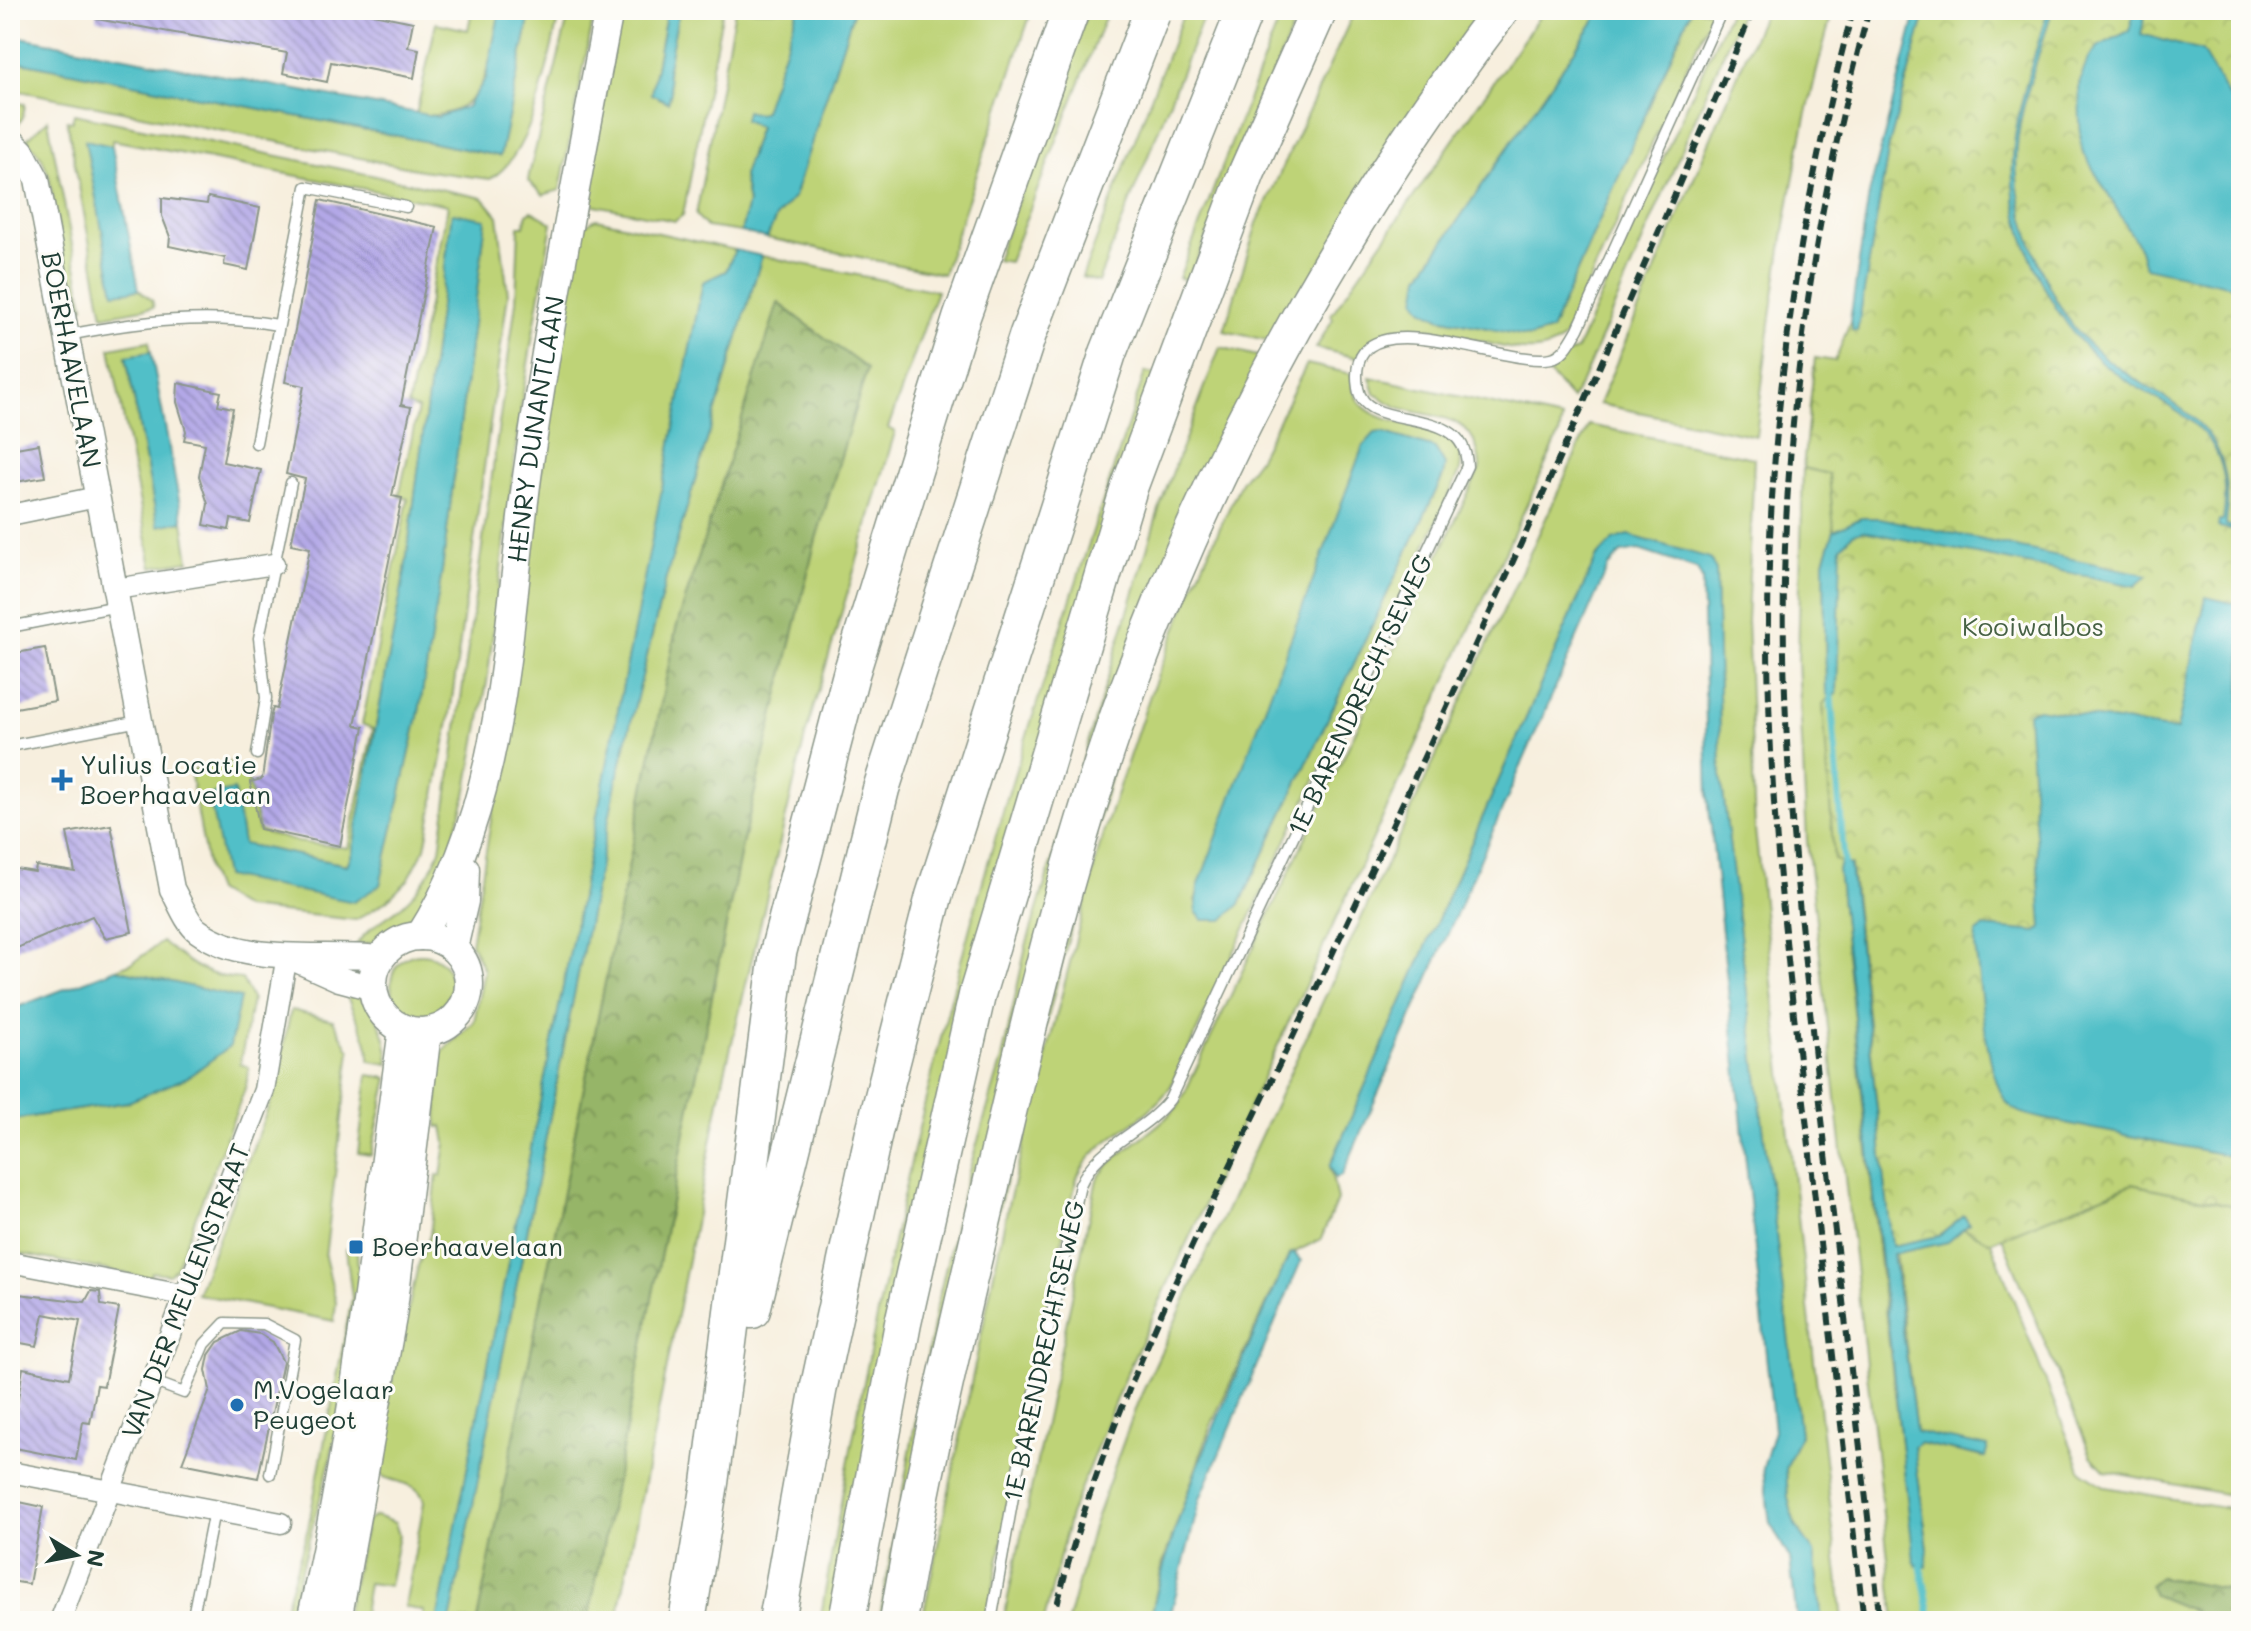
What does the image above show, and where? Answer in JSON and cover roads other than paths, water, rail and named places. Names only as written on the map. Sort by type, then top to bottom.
[{"type":"highway","points":[[687,1621],[710,1483],[778,953],[851,674],[961,319],[1071,10]]},
{"type":"highway","points":[[710,1483],[881,789],[1028,334],[1153,10]]},
{"type":"highway","points":[[777,1621],[819,1386],[871,1147],[934,896],[1108,353],[1245,10]]},
{"type":"highway","points":[[847,1621],[903,1323],[978,991],[1129,488],[1247,172],[1319,10]]},
{"type":"highway","points":[[898,1621],[947,1372],[1001,1142],[1086,818],[1128,690],[1190,537],[1264,381],[1408,140],[1501,10]]},
{"type":"main road","name":"HENRY DUNANTLAAN","points":[[420,936],[446,895],[466,848],[482,789],[499,693],[528,463],[567,224],[609,10]]},
{"type":"main road","name":"HENRY DUNANTLAAN","points":[[453,948],[464,901],[466,848]]},
{"type":"main road","points":[[420,936],[432,937],[453,948],[469,975],[464,1006],[455,1019],[415,1030],[382,1013],[373,988],[380,958],[391,946],[420,936]]},
{"type":"main road","points":[[311,1621],[327,1549],[415,1030]]},
{"type":"main road","points":[[337,1621],[392,1317],[415,1030]]},
{"type":"street","name":"BOERHAAVELAAN","points":[[10,139],[22,151],[37,179],[172,889],[196,930],[234,947],[287,955],[344,954],[380,958]]},
{"type":"street","points":[[10,515],[97,497]]},
{"type":"street","points":[[118,597],[274,564]]},
{"type":"street","name":"BOERHAAVELAAN","points":[[287,955],[339,979],[373,988]]},
{"type":"street","name":"VAN DER MEULENSTRAAT","points":[[60,1621],[264,1090],[287,955]]},
{"type":"street","points":[[10,1262],[183,1295]]},
{"type":"street","points":[[10,1472],[281,1523]]},
{"type":"lane","name":"1E BARENDRECHTSEWEG","points":[[991,1621],[1018,1469],[1080,1185],[1100,1154],[1152,1119],[1170,1099],[1467,466],[1464,445],[1447,430],[1382,412],[1365,402],[1357,385],[1362,359],[1374,345],[1406,337],[1532,359],[1554,357],[1563,351],[1578,329],[1722,10]]},
{"type":"lane","points":[[256,443],[306,187],[406,207]]},
{"type":"lane","points":[[66,335],[161,318],[231,317],[278,325]]},
{"type":"lane","points":[[257,754],[266,698],[259,638],[291,483]]},
{"type":"lane","points":[[10,627],[118,597]]},
{"type":"lane","points":[[10,746],[139,721]]},
{"type":"lane","points":[[152,1381],[184,1393],[205,1344],[225,1323],[264,1324],[295,1340],[270,1474]]},
{"type":"lane","points":[[192,1621],[214,1511]]},
{"type":"water","points":[[500,10],[531,10],[500,156],[10,60],[10,35],[438,117],[467,107],[486,78]]},
{"type":"water","points":[[667,10],[679,10],[667,72],[671,92],[668,102],[651,94]]},
{"type":"water","points":[[798,10],[854,10],[794,197],[776,217],[767,238],[741,232],[748,203],[743,176],[759,127],[744,120],[746,111],[758,114],[764,111]]},
{"type":"water","points":[[1602,10],[1691,10],[1551,331],[1530,337],[1439,318],[1422,309],[1416,300],[1420,276]]},
{"type":"water","points":[[1917,10],[1926,10],[1889,145],[1857,331],[1852,330],[1850,321],[1869,194]]},
{"type":"water","points":[[2048,10],[2052,10],[2027,92],[2016,155],[2019,196],[2039,264],[2061,308],[2087,342],[2113,364],[2187,413],[2206,432],[2220,455],[2227,485],[2226,525],[2241,528],[2241,531],[2218,527],[2219,521],[2223,521],[2225,485],[2219,458],[2206,436],[2188,419],[2096,357],[2054,304],[2032,261],[2018,217],[2012,172],[2022,101]]},
{"type":"water","points":[[2135,10],[2146,10],[2141,34],[2202,51],[2241,118],[2241,288],[2145,267],[2140,249],[2082,150],[2079,84],[2088,58],[2099,46],[2129,31]]},
{"type":"water","points":[[85,140],[112,146],[139,290],[114,293]]},
{"type":"water","points":[[452,213],[486,219],[442,571],[419,712],[380,885],[354,902],[225,876],[209,795],[234,790],[243,844],[347,865],[352,854],[405,571]]},
{"type":"water","points":[[735,250],[762,256],[666,578],[616,783],[450,1621],[437,1621],[703,282],[726,271]]},
{"type":"water","points":[[151,352],[183,521],[158,526],[126,356]]},
{"type":"water","points":[[1382,432],[1435,448],[1445,465],[1443,476],[1240,904],[1223,920],[1203,920],[1196,912],[1198,887],[1363,446],[1375,433]]},
{"type":"water","points":[[1861,518],[1880,518],[2148,575],[2135,586],[1863,531],[1853,534],[1841,547],[1837,693],[1831,697],[1826,693],[1824,561],[1834,531]]},
{"type":"water","points":[[1628,535],[1710,558],[1716,571],[1721,775],[1800,1435],[1786,1469],[1788,1498],[1795,1525],[1814,1552],[1822,1621],[1797,1621],[1790,1559],[1770,1523],[1763,1468],[1774,1431],[1708,798],[1702,579],[1697,569],[1639,550],[1621,553],[1608,567],[1342,1176],[1335,1178],[1330,1166],[1596,558],[1613,540]]},
{"type":"water","points":[[2206,597],[2241,605],[2241,1158],[2045,1119],[2014,1108],[2006,1101],[1993,1070],[1975,947],[1976,934],[1984,927],[2037,932],[2042,927],[2028,712],[2038,709],[2177,730]]},
{"type":"water","points":[[1842,862],[1850,865],[1892,1246],[1939,1236],[1964,1216],[1969,1224],[1948,1242],[1893,1254],[1916,1432],[1988,1447],[1985,1457],[1919,1443],[1914,1447],[1928,1549],[1926,1567],[1916,1565],[1914,1561],[1838,869]]},
{"type":"water","points":[[116,969],[240,998],[230,1046],[188,1077],[128,1102],[10,1120],[10,1010]]},
{"type":"water","points":[[1294,1253],[1301,1261],[1200,1499],[1169,1621],[1150,1621],[1176,1526],[1193,1480],[1289,1255]]},
{"type":"waterway","points":[[1831,697],[1844,862]]},
{"type":"waterway","points":[[1921,1567],[1931,1621]]},
{"type":"railway","points":[[1053,1621],[1077,1533],[1141,1361],[1497,597],[1653,246],[1753,10]]},
{"type":"railway","points":[[1853,10],[1817,161],[1791,313],[1774,467],[1768,622],[1774,806],[1785,928],[1864,1621]]},
{"type":"railway","points":[[1869,10],[1835,151],[1799,365],[1787,510],[1784,647],[1789,777],[1799,907],[1880,1621]]},
{"type":"place","name":"Yulius Locatie Boerhaavelaan","points":[[62,780]]},
{"type":"place","name":"Boerhaavelaan","points":[[356,1247]]},
{"type":"place","name":"M.Vogelaar Peugeot","points":[[237,1405]]},
{"type":"park label","name":"Kooiwalbos","points":[[2033,627]]}]
